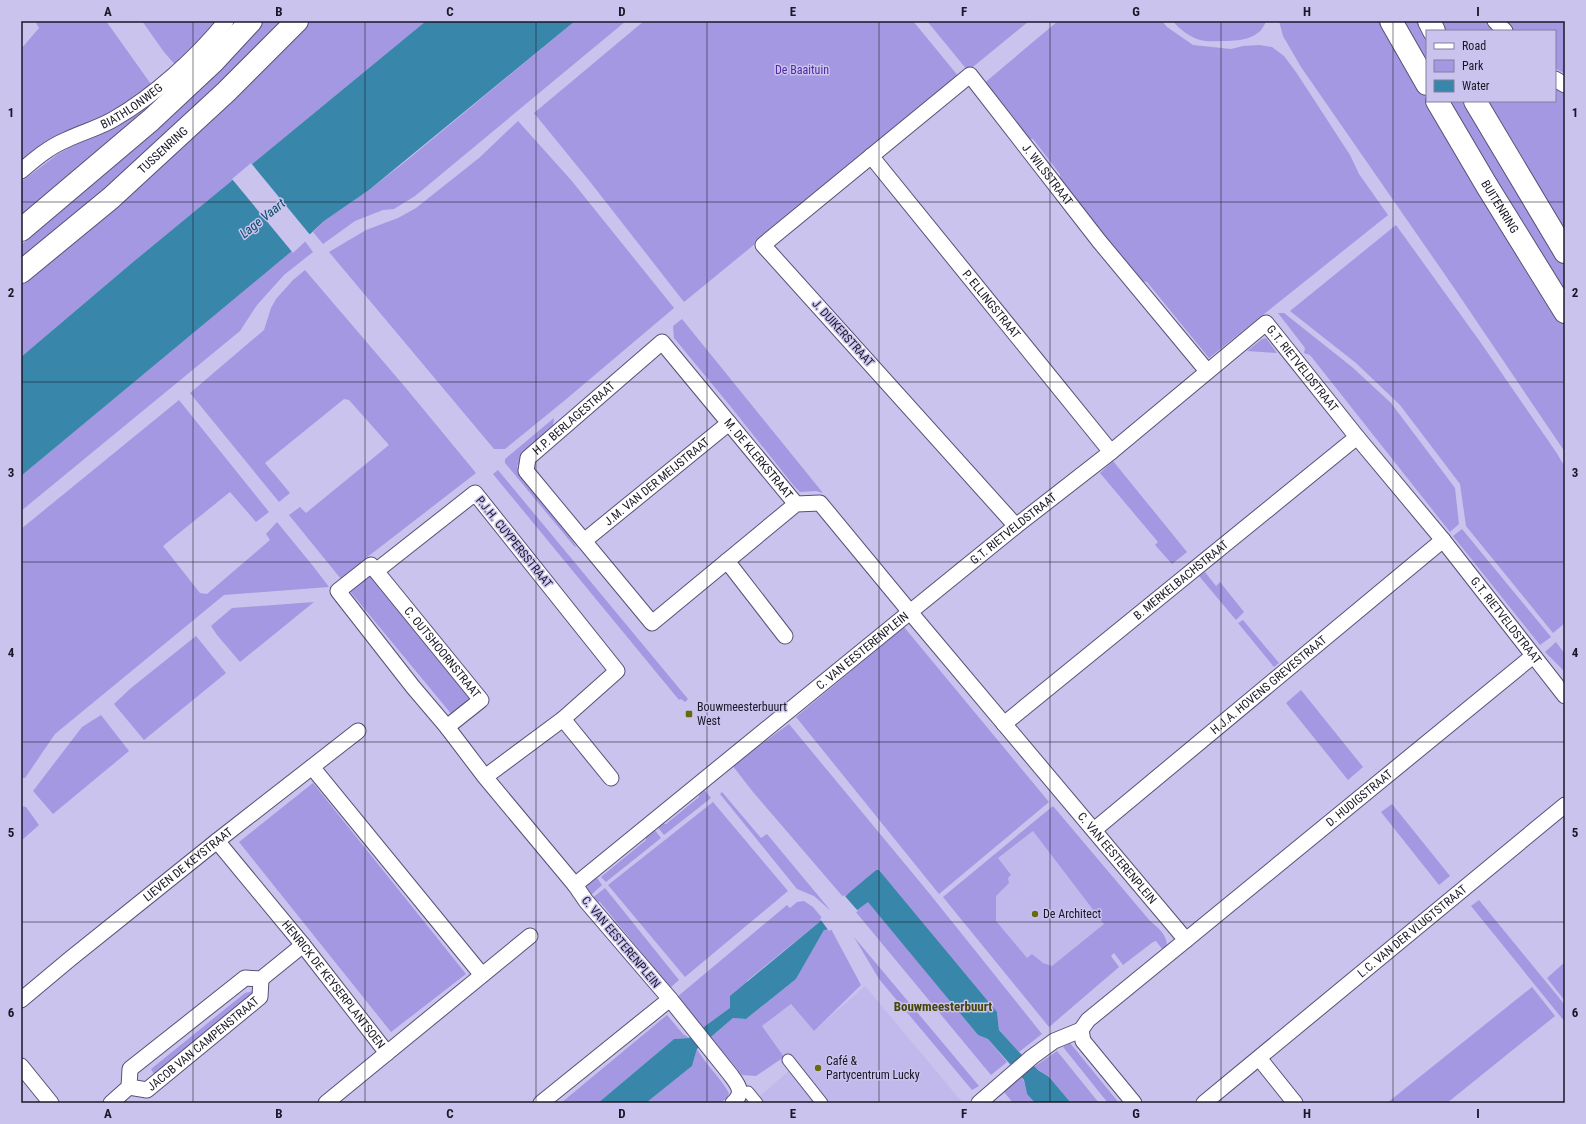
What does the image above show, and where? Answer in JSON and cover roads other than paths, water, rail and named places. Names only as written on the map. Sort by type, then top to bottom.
[{"type":"highway","points":[[21,230],[151,120],[213,62],[251,21]]},
{"type":"highway","name":"TUSSENRING","points":[[21,272],[110,198],[226,92],[297,21]]},
{"type":"highway","points":[[1391,21],[1426,82]]},
{"type":"highway","points":[[1429,21],[1434,30]]},
{"type":"highway","name":"BUITENRING","points":[[1438,102],[1487,186],[1565,312]]},
{"type":"highway","points":[[1476,102],[1565,252]]},
{"type":"street","name":"BIATHLONWEG","points":[[21,170],[57,144],[104,124],[130,110],[189,62],[226,21]]},
{"type":"street","points":[[1495,21],[1504,30]]},
{"type":"street","name":"J. WILSSTRAAT","points":[[871,156],[970,75],[1099,240],[1207,370]]},
{"type":"street","points":[[1556,80],[1565,85]]},
{"type":"street","name":"P. ELLINGSTRAAT","points":[[871,156],[1111,452]]},
{"type":"street","name":"J. DUIKERSTRAAT","points":[[871,156],[763,245],[1016,526]]},
{"type":"street","name":"G.T. RIETVELDSTRAAT","points":[[910,612],[1016,526],[1111,452],[1207,370],[1266,323],[1357,437],[1443,540],[1565,696]]},
{"type":"street","name":"M. DE KLERKSTRAAT","points":[[662,342],[796,504],[820,504],[910,612]]},
{"type":"street","name":"H.P. BERLAGESTRAAT","points":[[662,342],[528,458],[526,471],[652,623],[727,561]]},
{"type":"street","name":"J.M. VAN DER MEIJSTRAAT","points":[[584,541],[729,423]]},
{"type":"street","name":"B. MERKELBACHSTRAAT","points":[[1004,724],[1357,437]]},
{"type":"street","name":"P.J.H. CUYPERSSTRAAT","points":[[376,571],[475,494],[617,671],[563,719]]},
{"type":"street","points":[[785,636],[727,561],[796,504]]},
{"type":"street","name":"H.J.A. HOVENS GREVESTRAAT","points":[[1094,830],[1443,540]]},
{"type":"street","points":[[376,571],[371,565],[338,591],[413,687],[448,727],[485,777],[575,885]]},
{"type":"street","name":"C. OUTSHOORNSTRAAT","points":[[376,571],[481,700],[448,727]]},
{"type":"street","name":"C. VAN EESTERENPLEIN","points":[[757,1103],[740,1095],[738,1085],[711,1049],[586,901],[575,885],[910,612],[1186,940]]},
{"type":"street","name":"D. HUDIGSTRAAT","points":[[1186,940],[1533,656]]},
{"type":"street","points":[[485,777],[563,719],[611,778]]},
{"type":"street","name":"LIEVEN DE KEYSTRAAT","points":[[21,1000],[217,840],[358,731]]},
{"type":"street","points":[[312,767],[482,975]]},
{"type":"street","name":"L.C. VAN DER VLUGTSTRAAT","points":[[1204,1103],[1565,805]]},
{"type":"street","name":"HENRICK DE KEYSERPLANTSOEN","points":[[217,840],[303,945],[387,1052],[530,936]]},
{"type":"street","points":[[979,1103],[1032,1057],[1054,1041],[1081,1030],[1088,1020],[1186,940]]},
{"type":"street","name":"JACOB VAN CAMPENSTRAAT","points":[[111,1103],[129,1087],[130,1069],[244,978],[261,979],[303,945]]},
{"type":"street","name":"JACOB VAN CAMPENSTRAAT","points":[[129,1087],[147,1090],[260,997],[261,979]]},
{"type":"street","points":[[541,1103],[670,999]]},
{"type":"street","points":[[1081,1030],[1083,1041],[1134,1103]]},
{"type":"street","points":[[326,1103],[387,1052]]},
{"type":"street","points":[[1259,1058],[1295,1103]]},
{"type":"street","points":[[788,1060],[822,1103]]},
{"type":"street","points":[[21,1066],[51,1103]]},
{"type":"water","name":"Lage Vaart","points":[[426,21],[575,21],[369,190],[324,221],[293,250],[21,476],[21,357],[133,262]]},
{"type":"water","points":[[876,870],[879,870],[997,1012],[999,1030],[1038,1070],[1049,1077],[1071,1103],[1035,1103],[1027,1094],[1024,1080],[988,1039],[978,1035],[868,902],[831,929],[824,930],[796,979],[746,1019],[733,1018],[697,1049],[692,1066],[646,1103],[598,1103],[674,1039],[689,1038],[730,1008],[730,996],[823,919],[850,892]]},
{"type":"place","name":"Bouwmeesterbuurt West","points":[[689,714]]},
{"type":"place","name":"De Architect","points":[[1035,914]]},
{"type":"place","name":"Café & Partycentrum Lucky","points":[[818,1068]]},
{"type":"district","name":"Bouwmeesterbuurt","points":[[943,1006]]},
{"type":"park label","name":"De Baaituin","points":[[802,70]]}]
